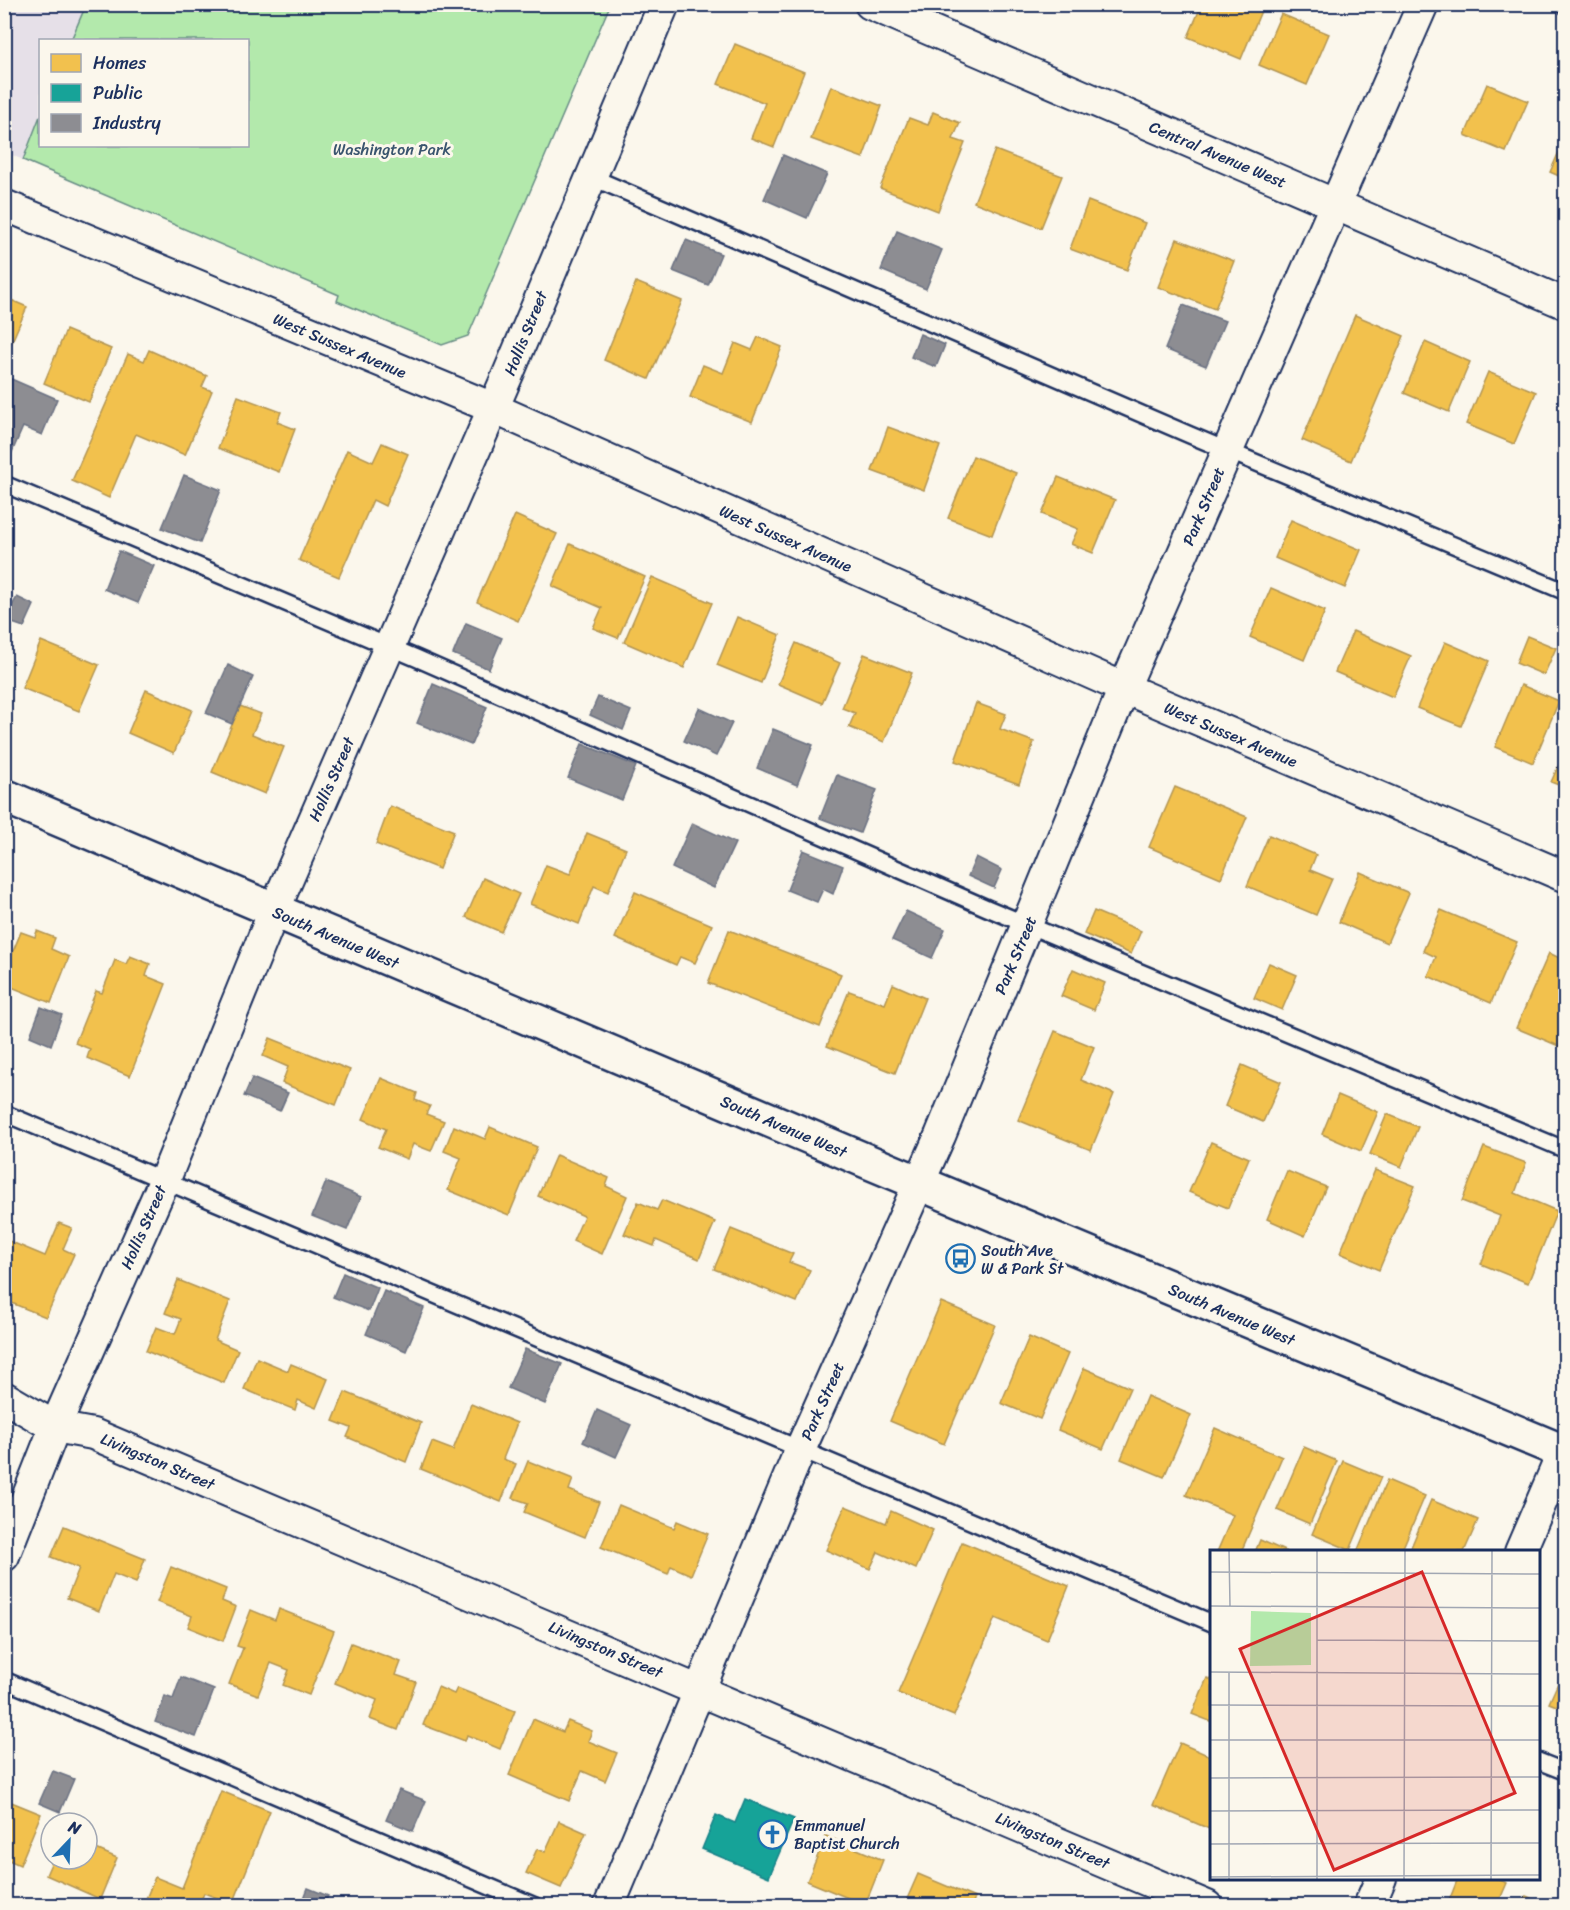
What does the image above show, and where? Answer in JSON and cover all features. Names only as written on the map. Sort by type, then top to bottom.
[{"type":"street","name":"Hollis Street","points":[[4,1556],[55,1427],[165,1179],[274,911],[493,408],[664,4]]},
{"type":"street","name":"Central Avenue West","points":[[870,4],[1566,304]]},
{"type":"street","name":"Park Street","points":[[609,1905],[800,1450],[919,1183],[1028,925],[1124,688],[1423,4]]},
{"type":"street","name":"West Sussex Avenue","points":[[4,205],[493,408],[1124,688],[1566,877]]},
{"type":"street","name":"South Avenue West","points":[[4,796],[919,1183],[1565,1450]]},
{"type":"street","name":"Livingston Street","points":[[4,1397],[55,1427],[93,1434],[699,1688],[1207,1905]]},
{"type":"street","points":[[1520,1550],[1565,1450]]},
{"type":"street","points":[[1369,1905],[1380,1880]]},
{"type":"lane","points":[[590,176],[1227,451],[1566,592]]},
{"type":"lane","points":[[4,484],[389,646],[1028,925],[1566,1150]]},
{"type":"lane","points":[[4,1113],[165,1179],[1210,1622]]},
{"type":"lane","points":[[4,1680],[535,1905]]},
{"type":"lane","points":[[1540,1761],[1566,1772]]},
{"type":"path","points":[[4,20],[11,4]]},
{"type":"shaded area","points":[[4,5],[86,5],[71,39],[39,39],[39,119],[23,160],[5,152]]},
{"type":"green space","name":"Washington Park","points":[[86,4],[610,5],[468,336],[442,345],[337,301],[339,295],[23,160],[39,119],[39,147],[249,147],[249,39],[71,39]]},
{"type":"building: Homes","points":[[1202,4],[1246,4],[1261,11],[1241,59],[1188,37]]},
{"type":"building: Homes","points":[[1281,14],[1329,34],[1307,85],[1259,65]]},
{"type":"building: Homes","points":[[735,44],[804,72],[774,147],[751,138],[765,103],[718,84]]},
{"type":"building: Homes","points":[[1487,84],[1528,101],[1506,152],[1465,135]]},
{"type":"building: Homes","points":[[831,86],[882,106],[863,158],[811,139]]},
{"type":"building: Homes","points":[[933,112],[960,123],[953,139],[965,143],[938,211],[880,188],[909,118],[928,125]]},
{"type":"building: Homes","points":[[1566,136],[1566,179],[1550,172]]},
{"type":"building: Homes","points":[[995,150],[1062,176],[1041,228],[974,202]]},
{"type":"building: Homes","points":[[1088,201],[1145,223],[1127,270],[1070,249]]},
{"type":"building: Homes","points":[[1177,239],[1234,261],[1215,309],[1158,287]]},
{"type":"building: Homes","points":[[636,282],[682,301],[649,379],[604,360]]},
{"type":"building: Homes","points":[[4,297],[27,307],[4,360]]},
{"type":"building: Homes","points":[[1355,315],[1404,336],[1351,461],[1302,440]]},
{"type":"building: Homes","points":[[66,330],[111,349],[89,402],[44,383]]},
{"type":"building: Homes","points":[[758,337],[782,347],[752,422],[690,397],[703,365],[723,373],[735,343],[752,350]]},
{"type":"building: Homes","points":[[1425,342],[1470,362],[1449,412],[1404,393]]},
{"type":"building: Homes","points":[[149,350],[207,376],[202,387],[212,391],[185,455],[136,434],[109,498],[72,481],[128,354],[144,361]]},
{"type":"building: Homes","points":[[1488,372],[1536,392],[1514,444],[1466,424]]},
{"type":"building: Homes","points":[[238,396],[281,412],[277,422],[295,429],[279,472],[218,448]]},
{"type":"building: Homes","points":[[888,427],[940,446],[924,490],[872,471]]},
{"type":"building: Homes","points":[[382,443],[408,454],[385,506],[373,500],[339,577],[299,560],[347,450],[373,462]]},
{"type":"building: Homes","points":[[973,456],[1016,473],[992,535],[948,518]]},
{"type":"building: Homes","points":[[1566,457],[1566,471],[1561,468]]},
{"type":"building: Homes","points":[[1058,477],[1115,500],[1093,553],[1071,544],[1078,529],[1042,514]]},
{"type":"building: Homes","points":[[515,515],[557,534],[518,621],[477,602]]},
{"type":"building: Homes","points":[[1291,520],[1361,550],[1345,588],[1275,558]]},
{"type":"building: Homes","points":[[570,544],[645,577],[618,638],[593,628],[602,608],[552,586]]},
{"type":"building: Homes","points":[[652,577],[712,603],[684,668],[624,642]]},
{"type":"building: Homes","points":[[1271,588],[1325,611],[1304,660],[1250,637]]},
{"type":"building: Homes","points":[[737,617],[780,635],[761,683],[717,665]]},
{"type":"building: Homes","points":[[1353,631],[1411,656],[1393,697],[1335,672]]},
{"type":"building: Homes","points":[[1527,636],[1556,648],[1544,675],[1516,663]]},
{"type":"building: Homes","points":[[41,641],[99,665],[79,711],[22,688]]},
{"type":"building: Homes","points":[[1445,642],[1489,661],[1461,726],[1417,708]]},
{"type":"building: Homes","points":[[796,643],[840,663],[822,703],[778,684]]},
{"type":"building: Homes","points":[[864,654],[912,673],[884,742],[849,727],[855,713],[842,708]]},
{"type":"building: Homes","points":[[1521,685],[1559,701],[1533,763],[1495,747]]},
{"type":"building: Homes","points":[[146,690],[192,710],[174,753],[128,733]]},
{"type":"building: Homes","points":[[976,703],[1006,714],[1000,729],[1034,742],[1019,784],[955,761]]},
{"type":"building: Homes","points":[[240,706],[261,714],[252,734],[284,747],[265,794],[212,772]]},
{"type":"building: Homes","points":[[1566,749],[1566,788],[1551,782]]},
{"type":"building: Homes","points":[[1175,787],[1247,817],[1221,878],[1149,847]]},
{"type":"building: Homes","points":[[390,806],[454,831],[439,869],[376,844]]},
{"type":"building: Homes","points":[[587,833],[626,849],[608,892],[594,886],[579,924],[530,904],[546,865],[570,874]]},
{"type":"building: Homes","points":[[1269,835],[1316,855],[1310,870],[1332,879],[1316,915],[1247,886]]},
{"type":"building: Homes","points":[[1360,872],[1409,893],[1387,943],[1339,922]]},
{"type":"building: Homes","points":[[483,878],[519,894],[501,932],[466,917]]},
{"type":"building: Homes","points":[[635,892],[712,925],[695,963],[680,957],[676,965],[615,938]]},
{"type":"building: Homes","points":[[1441,910],[1517,942],[1491,1003],[1428,976],[1436,957],[1423,951]]},
{"type":"building: Homes","points":[[1094,911],[1141,931],[1131,954],[1084,934]]},
{"type":"building: Homes","points":[[729,930],[841,974],[820,1027],[708,983]]},
{"type":"building: Homes","points":[[37,931],[55,938],[51,949],[69,957],[51,1003],[4,984],[4,973],[21,932],[35,937]]},
{"type":"building: Homes","points":[[1549,953],[1566,961],[1566,1049],[1516,1028]]},
{"type":"building: Homes","points":[[130,956],[150,964],[146,976],[166,984],[130,1076],[87,1058],[90,1049],[75,1043],[96,991],[102,993],[115,960],[126,964]]},
{"type":"building: Homes","points":[[1269,963],[1297,975],[1282,1010],[1254,998]]},
{"type":"building: Homes","points":[[1073,969],[1105,983],[1094,1010],[1061,996]]},
{"type":"building: Homes","points":[[893,984],[925,998],[895,1073],[827,1046],[849,991],[885,1004]]},
{"type":"building: Homes","points":[[1055,1031],[1094,1047],[1081,1080],[1114,1094],[1091,1150],[1018,1120]]},
{"type":"building: Homes","points":[[270,1038],[350,1070],[336,1105],[282,1083],[288,1067],[263,1056]]},
{"type":"building: Homes","points":[[1242,1065],[1281,1082],[1263,1122],[1225,1106]]},
{"type":"building: Homes","points":[[381,1078],[417,1093],[415,1100],[430,1106],[426,1114],[444,1121],[431,1151],[413,1144],[407,1159],[378,1147],[386,1129],[363,1119]]},
{"type":"building: Homes","points":[[1338,1095],[1378,1112],[1361,1151],[1322,1134]]},
{"type":"building: Homes","points":[[1387,1114],[1418,1127],[1401,1167],[1370,1154]]},
{"type":"building: Homes","points":[[454,1126],[485,1139],[490,1127],[537,1147],[509,1215],[448,1190],[461,1158],[444,1151]]},
{"type":"building: Homes","points":[[1211,1142],[1249,1158],[1228,1208],[1189,1192]]},
{"type":"building: Homes","points":[[1484,1147],[1526,1163],[1515,1193],[1557,1211],[1528,1283],[1481,1264],[1500,1216],[1462,1201]]},
{"type":"building: Homes","points":[[556,1155],[609,1178],[606,1186],[627,1196],[602,1254],[573,1241],[584,1216],[538,1196]]},
{"type":"building: Homes","points":[[1375,1170],[1415,1186],[1379,1270],[1340,1253]]},
{"type":"building: Homes","points":[[1287,1171],[1326,1187],[1305,1236],[1267,1219]]},
{"type":"building: Homes","points":[[662,1200],[715,1222],[699,1259],[656,1240],[654,1246],[624,1234],[638,1202],[657,1210]]},
{"type":"building: Homes","points":[[59,1223],[72,1228],[63,1249],[74,1254],[46,1317],[4,1300],[4,1252],[9,1241],[45,1256]]},
{"type":"building: Homes","points":[[731,1229],[793,1254],[789,1262],[810,1270],[797,1302],[714,1269]]},
{"type":"building: Homes","points":[[178,1280],[230,1301],[215,1340],[238,1350],[224,1383],[146,1351],[156,1327],[175,1334],[181,1319],[165,1313]]},
{"type":"building: Homes","points":[[941,1302],[995,1325],[944,1444],[890,1421]]},
{"type":"building: Homes","points":[[1029,1337],[1068,1354],[1040,1419],[1001,1403]]},
{"type":"building: Homes","points":[[257,1358],[288,1371],[291,1364],[328,1379],[316,1408],[298,1400],[295,1410],[244,1389]]},
{"type":"building: Homes","points":[[1084,1368],[1130,1388],[1103,1449],[1058,1430]]},
{"type":"building: Homes","points":[[345,1392],[421,1423],[406,1462],[347,1437],[351,1428],[333,1421]]},
{"type":"building: Homes","points":[[1147,1396],[1191,1415],[1164,1477],[1121,1459]]},
{"type":"building: Homes","points":[[471,1404],[517,1423],[503,1459],[516,1464],[501,1502],[421,1469],[432,1442],[453,1450]]},
{"type":"building: Homes","points":[[1215,1428],[1282,1457],[1242,1550],[1218,1550],[1233,1515],[1186,1495]]},
{"type":"building: Homes","points":[[1304,1447],[1337,1461],[1310,1524],[1277,1510]]},
{"type":"building: Homes","points":[[528,1461],[573,1479],[569,1490],[599,1502],[585,1537],[524,1512],[528,1503],[513,1498]]},
{"type":"building: Homes","points":[[1343,1461],[1381,1477],[1350,1550],[1312,1534]]},
{"type":"building: Homes","points":[[1387,1480],[1425,1496],[1402,1550],[1358,1550]]},
{"type":"building: Homes","points":[[1431,1500],[1478,1520],[1465,1550],[1410,1550]]},
{"type":"building: Homes","points":[[619,1505],[674,1528],[677,1521],[708,1534],[691,1575],[671,1566],[668,1574],[601,1547]]},
{"type":"building: Homes","points":[[845,1506],[886,1523],[891,1511],[933,1530],[916,1569],[878,1552],[870,1569],[826,1550]]},
{"type":"building: Homes","points":[[64,1526],[145,1559],[136,1583],[114,1574],[99,1611],[67,1598],[79,1568],[51,1557]]},
{"type":"building: Homes","points":[[1260,1540],[1282,1550],[1256,1550]]},
{"type":"building: Homes","points":[[962,1542],[1069,1586],[1047,1640],[995,1618],[954,1716],[898,1693]]},
{"type":"building: Homes","points":[[171,1567],[226,1589],[222,1601],[236,1607],[223,1641],[188,1627],[192,1616],[157,1602]]},
{"type":"building: Homes","points":[[279,1609],[334,1631],[309,1695],[283,1685],[289,1670],[271,1663],[258,1695],[229,1684],[243,1648],[237,1646],[251,1610],[275,1620]]},
{"type":"building: Homes","points":[[351,1643],[401,1662],[396,1675],[416,1682],[398,1730],[370,1719],[377,1700],[335,1683]]},
{"type":"building: Homes","points":[[1566,1665],[1566,1710],[1549,1703]]},
{"type":"building: Homes","points":[[1207,1678],[1210,1679],[1210,1721],[1192,1714]]},
{"type":"building: Homes","points":[[438,1687],[454,1694],[457,1688],[515,1711],[500,1749],[467,1735],[465,1741],[423,1725]]},
{"type":"building: Homes","points":[[533,1719],[563,1732],[568,1721],[592,1731],[588,1741],[617,1753],[605,1781],[582,1771],[569,1801],[509,1775]]},
{"type":"building: Homes","points":[[1180,1743],[1210,1756],[1210,1829],[1153,1805]]},
{"type":"building: Homes","points":[[221,1791],[270,1811],[233,1904],[204,1893],[199,1906],[143,1906],[155,1877],[182,1888]]},
{"type":"building: Homes","points":[[4,1799],[39,1813],[39,1819],[20,1865],[4,1858]]},
{"type":"building: Homes","points":[[559,1821],[586,1833],[561,1888],[526,1873],[537,1849],[545,1852]]},
{"type":"building: Homes","points":[[826,1836],[883,1860],[865,1905],[807,1881]]},
{"type":"building: Homes","points":[[99,1850],[117,1858],[100,1899],[46,1875],[48,1871],[99,1871]]},
{"type":"building: Homes","points":[[918,1874],[975,1898],[972,1906],[904,1906]]},
{"type":"building: Homes","points":[[1457,1880],[1500,1880],[1507,1883],[1497,1906],[1447,1906]]},
{"type":"building: Homes","points":[[1526,1896],[1549,1906],[1522,1906]]},
{"type":"building: Homes","points":[[245,1900],[258,1906],[243,1906]]},
{"type":"building: Public","points":[[745,1799],[794,1819],[769,1877],[702,1849],[716,1815],[735,1823]]},
{"type":"building: Industry","points":[[783,155],[827,174],[807,218],[764,199]]},
{"type":"building: Industry","points":[[897,231],[942,250],[926,289],[881,270]]},
{"type":"building: Industry","points":[[686,240],[721,254],[708,285],[673,271]]},
{"type":"building: Industry","points":[[1183,305],[1225,321],[1206,366],[1165,349]]},
{"type":"building: Industry","points":[[920,334],[945,345],[936,367],[911,357]]},
{"type":"building: Industry","points":[[9,378],[57,399],[42,435],[23,427],[9,459],[4,457],[4,388]]},
{"type":"building: Industry","points":[[184,475],[221,490],[200,543],[162,528]]},
{"type":"building: Industry","points":[[119,551],[154,566],[138,603],[104,589]]},
{"type":"building: Industry","points":[[17,597],[34,605],[24,627],[4,620]]},
{"type":"building: Industry","points":[[466,623],[502,638],[489,669],[453,654]]},
{"type":"building: Industry","points":[[228,665],[253,677],[232,724],[206,713]]},
{"type":"building: Industry","points":[[433,684],[487,707],[471,745],[417,723]]},
{"type":"building: Industry","points":[[598,697],[631,711],[623,730],[590,715]]},
{"type":"building: Industry","points":[[699,708],[732,723],[716,756],[684,741]]},
{"type":"building: Industry","points":[[773,729],[813,745],[797,785],[757,768]]},
{"type":"building: Industry","points":[[582,744],[636,766],[622,800],[568,778]]},
{"type":"building: Industry","points":[[837,775],[877,790],[860,833],[820,818]]},
{"type":"building: Industry","points":[[692,823],[735,843],[714,888],[672,868]]},
{"type":"building: Industry","points":[[803,850],[843,866],[833,894],[823,889],[817,902],[787,890]]},
{"type":"building: Industry","points":[[976,857],[1002,870],[994,888],[968,876]]},
{"type":"building: Industry","points":[[906,911],[945,929],[932,958],[892,940]]},
{"type":"building: Industry","points":[[41,1007],[62,1015],[51,1045],[30,1036]]},
{"type":"building: Industry","points":[[252,1078],[288,1093],[280,1111],[244,1096]]},
{"type":"building: Industry","points":[[326,1182],[361,1197],[347,1230],[312,1216]]},
{"type":"building: Industry","points":[[343,1273],[378,1288],[369,1311],[333,1297]]},
{"type":"building: Industry","points":[[384,1291],[424,1308],[406,1351],[366,1334]]},
{"type":"building: Industry","points":[[525,1349],[562,1364],[545,1404],[508,1388]]},
{"type":"building: Industry","points":[[597,1410],[631,1425],[616,1457],[583,1442]]},
{"type":"building: Industry","points":[[181,1677],[214,1690],[196,1737],[155,1722],[165,1696],[173,1699]]},
{"type":"building: Industry","points":[[53,1771],[74,1779],[60,1811],[39,1803]]},
{"type":"building: Industry","points":[[399,1790],[426,1801],[413,1831],[386,1820]]},
{"type":"building: Industry","points":[[308,1888],[328,1896],[324,1906],[301,1906]]},
{"type":"place","name":"South Ave W & Park St","points":[[960,1259]]},
{"type":"place","name":"Emmanuel Baptist Church","points":[[773,1834]]}]
